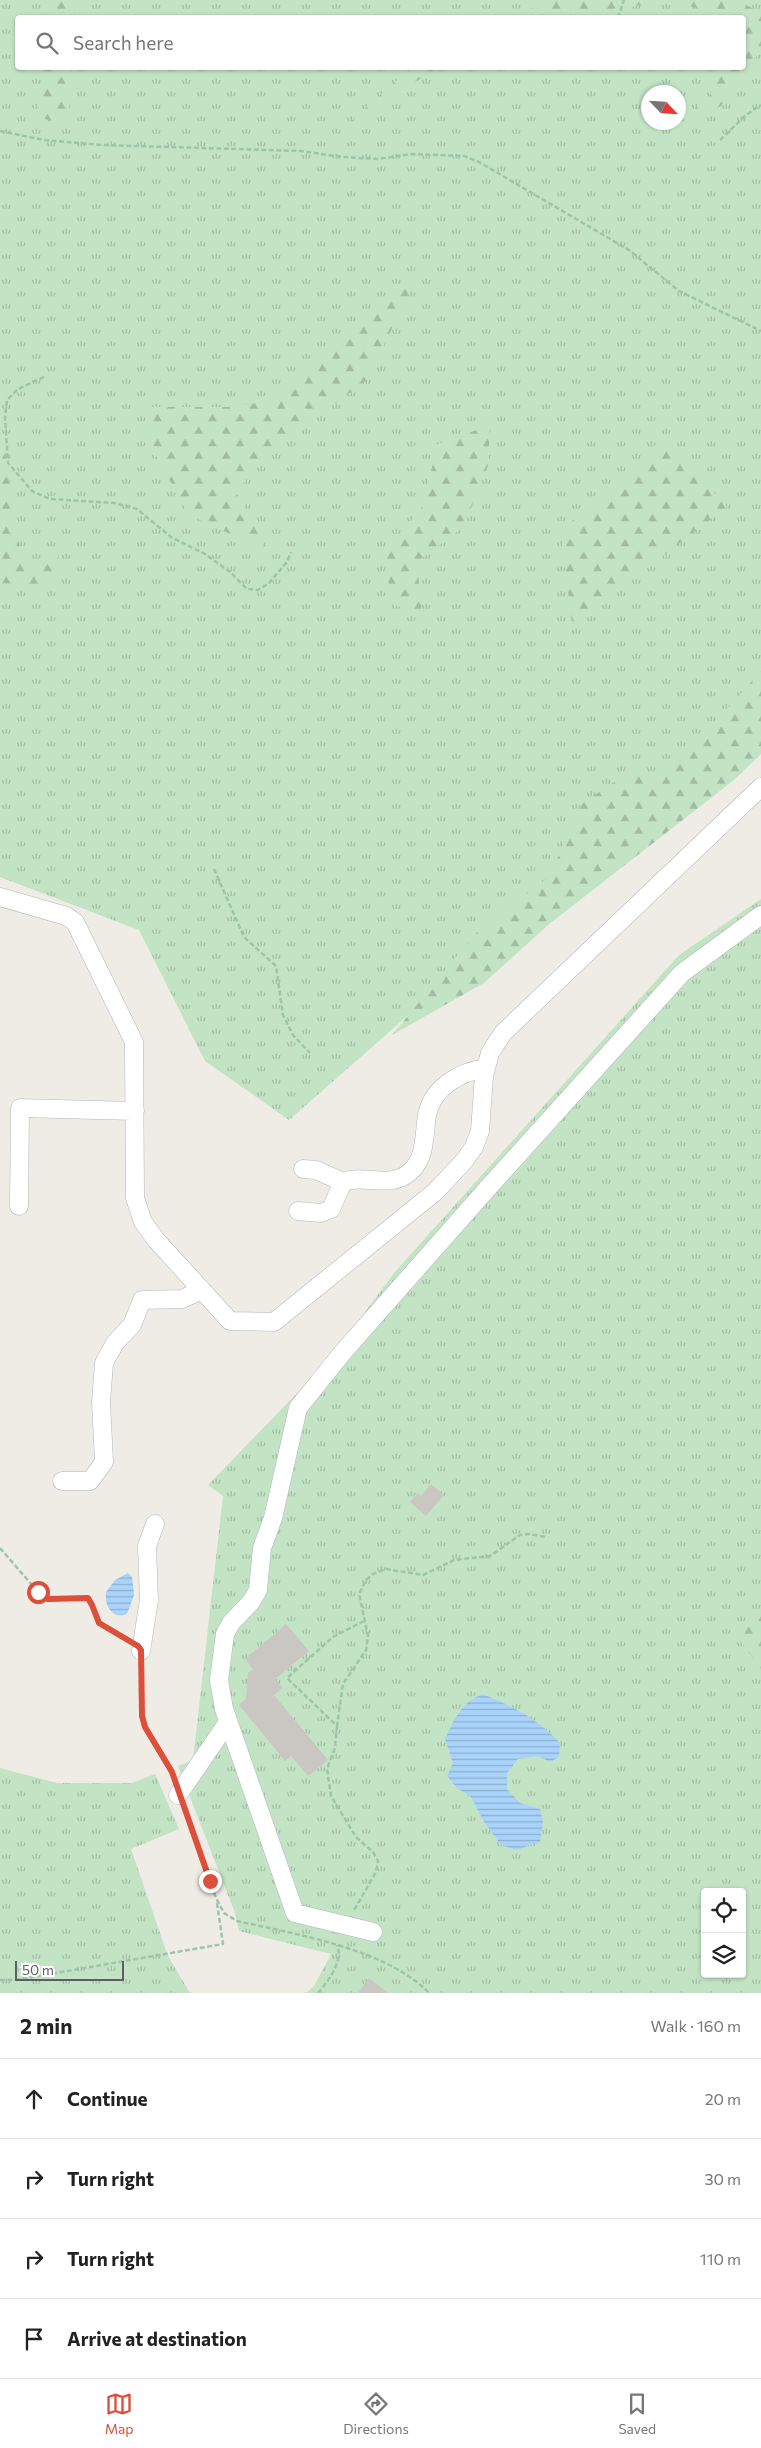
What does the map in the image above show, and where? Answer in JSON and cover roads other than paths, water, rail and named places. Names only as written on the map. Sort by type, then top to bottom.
[{"type":"lane","points":[[0,897],[66,916],[75,922],[134,1042],[135,1198],[143,1222],[230,1321],[274,1322],[435,1192],[464,1161],[474,1147],[480,1131],[486,1068],[490,1054],[503,1033],[761,787]]},
{"type":"lane","points":[[373,1932],[295,1913],[228,1722],[219,1680],[225,1634],[231,1623],[251,1602],[258,1590],[262,1548],[272,1518],[298,1408],[343,1352],[486,1189],[682,974],[761,915]]},
{"type":"lane","points":[[303,1169],[316,1170],[343,1182],[354,1178],[389,1181],[401,1178],[412,1170],[421,1154],[431,1102],[442,1088],[456,1077],[469,1070],[486,1068]]},
{"type":"lane","points":[[19,1206],[20,1108],[134,1111]]},
{"type":"lane","points":[[298,1211],[321,1213],[331,1210],[343,1182]]},
{"type":"lane","points":[[62,1481],[90,1481],[104,1462],[101,1402],[104,1363],[115,1343],[132,1325],[142,1300],[182,1299],[202,1290]]},
{"type":"lane","points":[[141,1650],[149,1600],[147,1546],[155,1524]]},
{"type":"lane","points":[[178,1795],[228,1722]]},
{"type":"water","points":[[128,1573],[132,1577],[134,1595],[127,1614],[117,1615],[110,1610],[106,1602],[106,1592],[115,1580]]},
{"type":"water","points":[[482,1694],[504,1703],[533,1719],[560,1743],[559,1757],[550,1762],[538,1756],[518,1759],[507,1773],[507,1789],[520,1803],[540,1809],[543,1822],[540,1842],[516,1850],[501,1845],[484,1822],[471,1797],[457,1788],[447,1776],[453,1763],[445,1739],[455,1718],[463,1707]]}]
